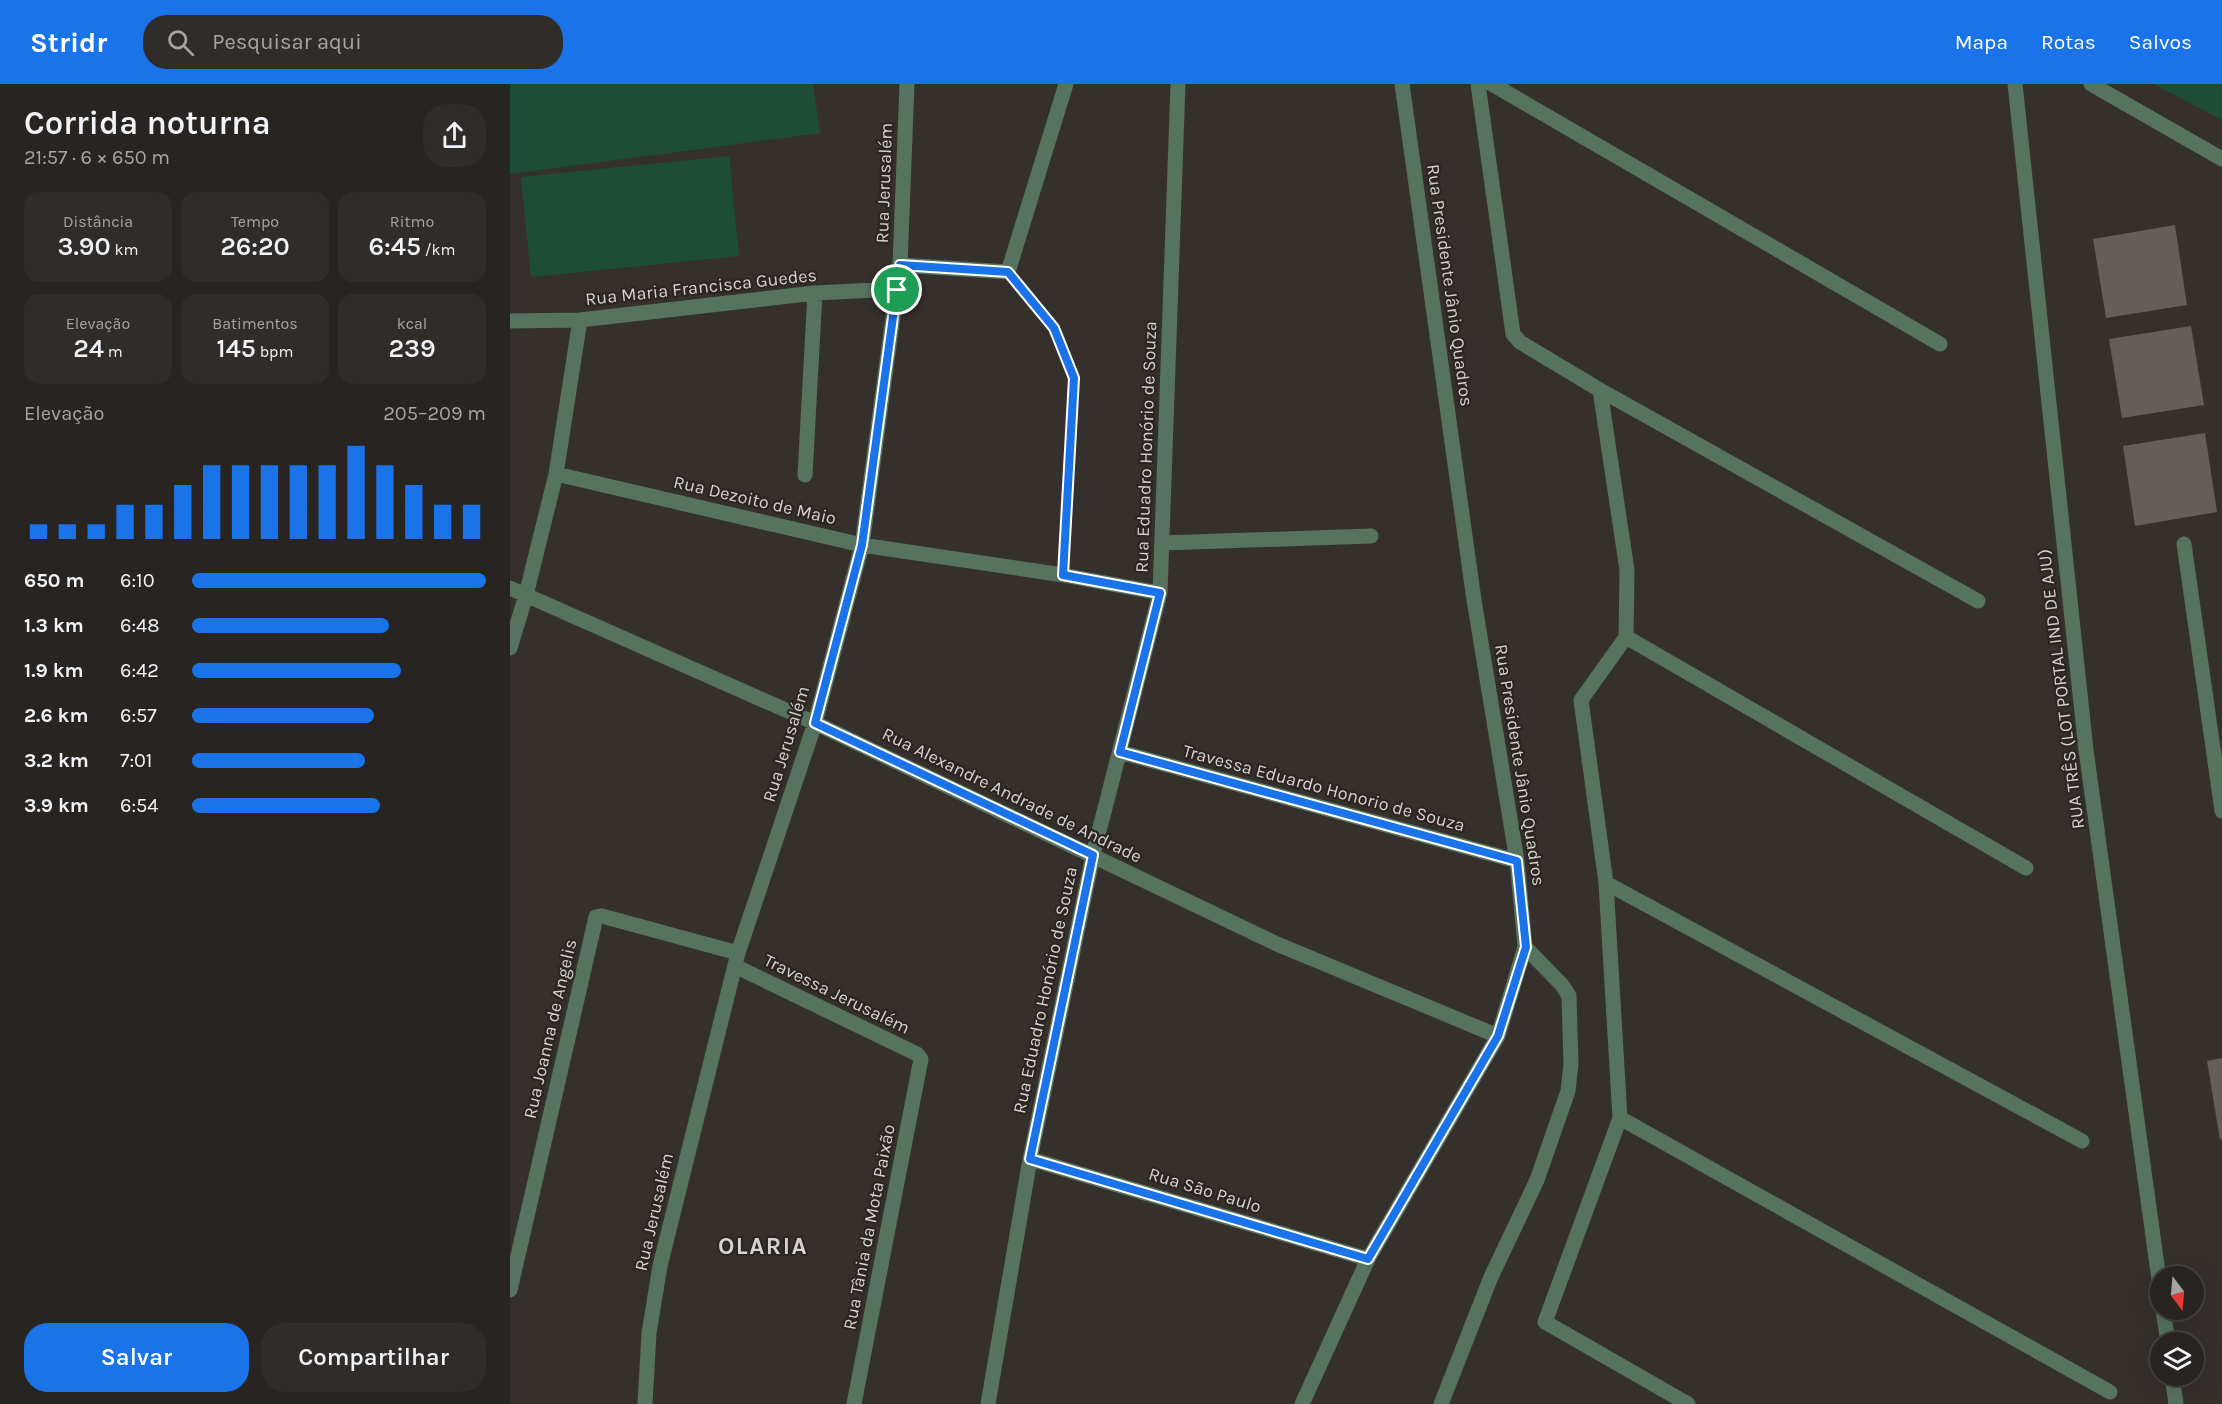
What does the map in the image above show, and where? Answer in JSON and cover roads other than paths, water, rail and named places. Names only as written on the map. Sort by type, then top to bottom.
[{"type":"street","name":"Rua Jerusalém","points":[[645,1404],[649,1333],[660,1266],[736,960],[815,723],[862,545],[900,265],[907,84]]},
{"type":"street","points":[[900,265],[1008,272],[1066,84]]},
{"type":"street","name":"Rua Eduadro Honório de Souza","points":[[988,1404],[1030,1159],[1093,855],[1160,593],[1178,84]]},
{"type":"street","name":"Rua Presidente Jânio Quadros","points":[[1302,1404],[1368,1259],[1498,1036],[1526,947],[1517,861],[1467,556],[1402,84]]},
{"type":"street","points":[[1478,84],[1513,334],[1520,342],[1600,390],[1978,601]]},
{"type":"street","points":[[1492,84],[1940,344]]},
{"type":"street","name":"RUA TRÊS (LOT PORTAL IND DE AJU)","points":[[2015,84],[2086,750],[2157,1266]]},
{"type":"street","points":[[2091,84],[2222,159]]},
{"type":"street","name":"Rua Maria Francisca Guedes","points":[[510,321],[580,320],[815,293],[897,290]]},
{"type":"street","points":[[805,475],[815,293]]},
{"type":"street","points":[[510,648],[526,595],[556,474],[580,320]]},
{"type":"street","points":[[1600,390],[1627,570],[1626,637],[1581,700],[1606,883],[1620,1118],[1545,1322],[1688,1404]]},
{"type":"street","name":"Rua Dezoito de Maio","points":[[556,474],[862,545],[1063,575],[1160,593]]},
{"type":"street","points":[[1162,543],[1371,536]]},
{"type":"street","points":[[2184,544],[2222,811]]},
{"type":"street","name":"Rua Alexandre Andrade de Andrade","points":[[510,588],[815,723],[1296,953],[1498,1036]]},
{"type":"street","points":[[1626,637],[2026,868]]},
{"type":"street","name":"Travessa Eduardo Honorio de Souza","points":[[1120,752],[1517,861]]},
{"type":"street","points":[[1606,883],[2082,1141]]},
{"type":"street","name":"Travessa Jerusalém","points":[[596,917],[602,916],[736,960],[921,1057]]},
{"type":"street","name":"Rua Joanna de Angelis","points":[[510,1290],[596,917]]},
{"type":"street","points":[[1441,1404],[1491,1277],[1537,1180],[1570,1078],[1569,996],[1526,947]]},
{"type":"street","name":"Rua Tânia da Mota Paixão","points":[[854,1404],[921,1057]]},
{"type":"street","points":[[1620,1118],[2110,1392]]},
{"type":"street","name":"Rua São Paulo","points":[[1030,1159],[1368,1259]]},
{"type":"street","points":[[2173,1386],[2176,1404]]},
{"type":"district","name":"OLARIA","points":[[763,1246]]}]
